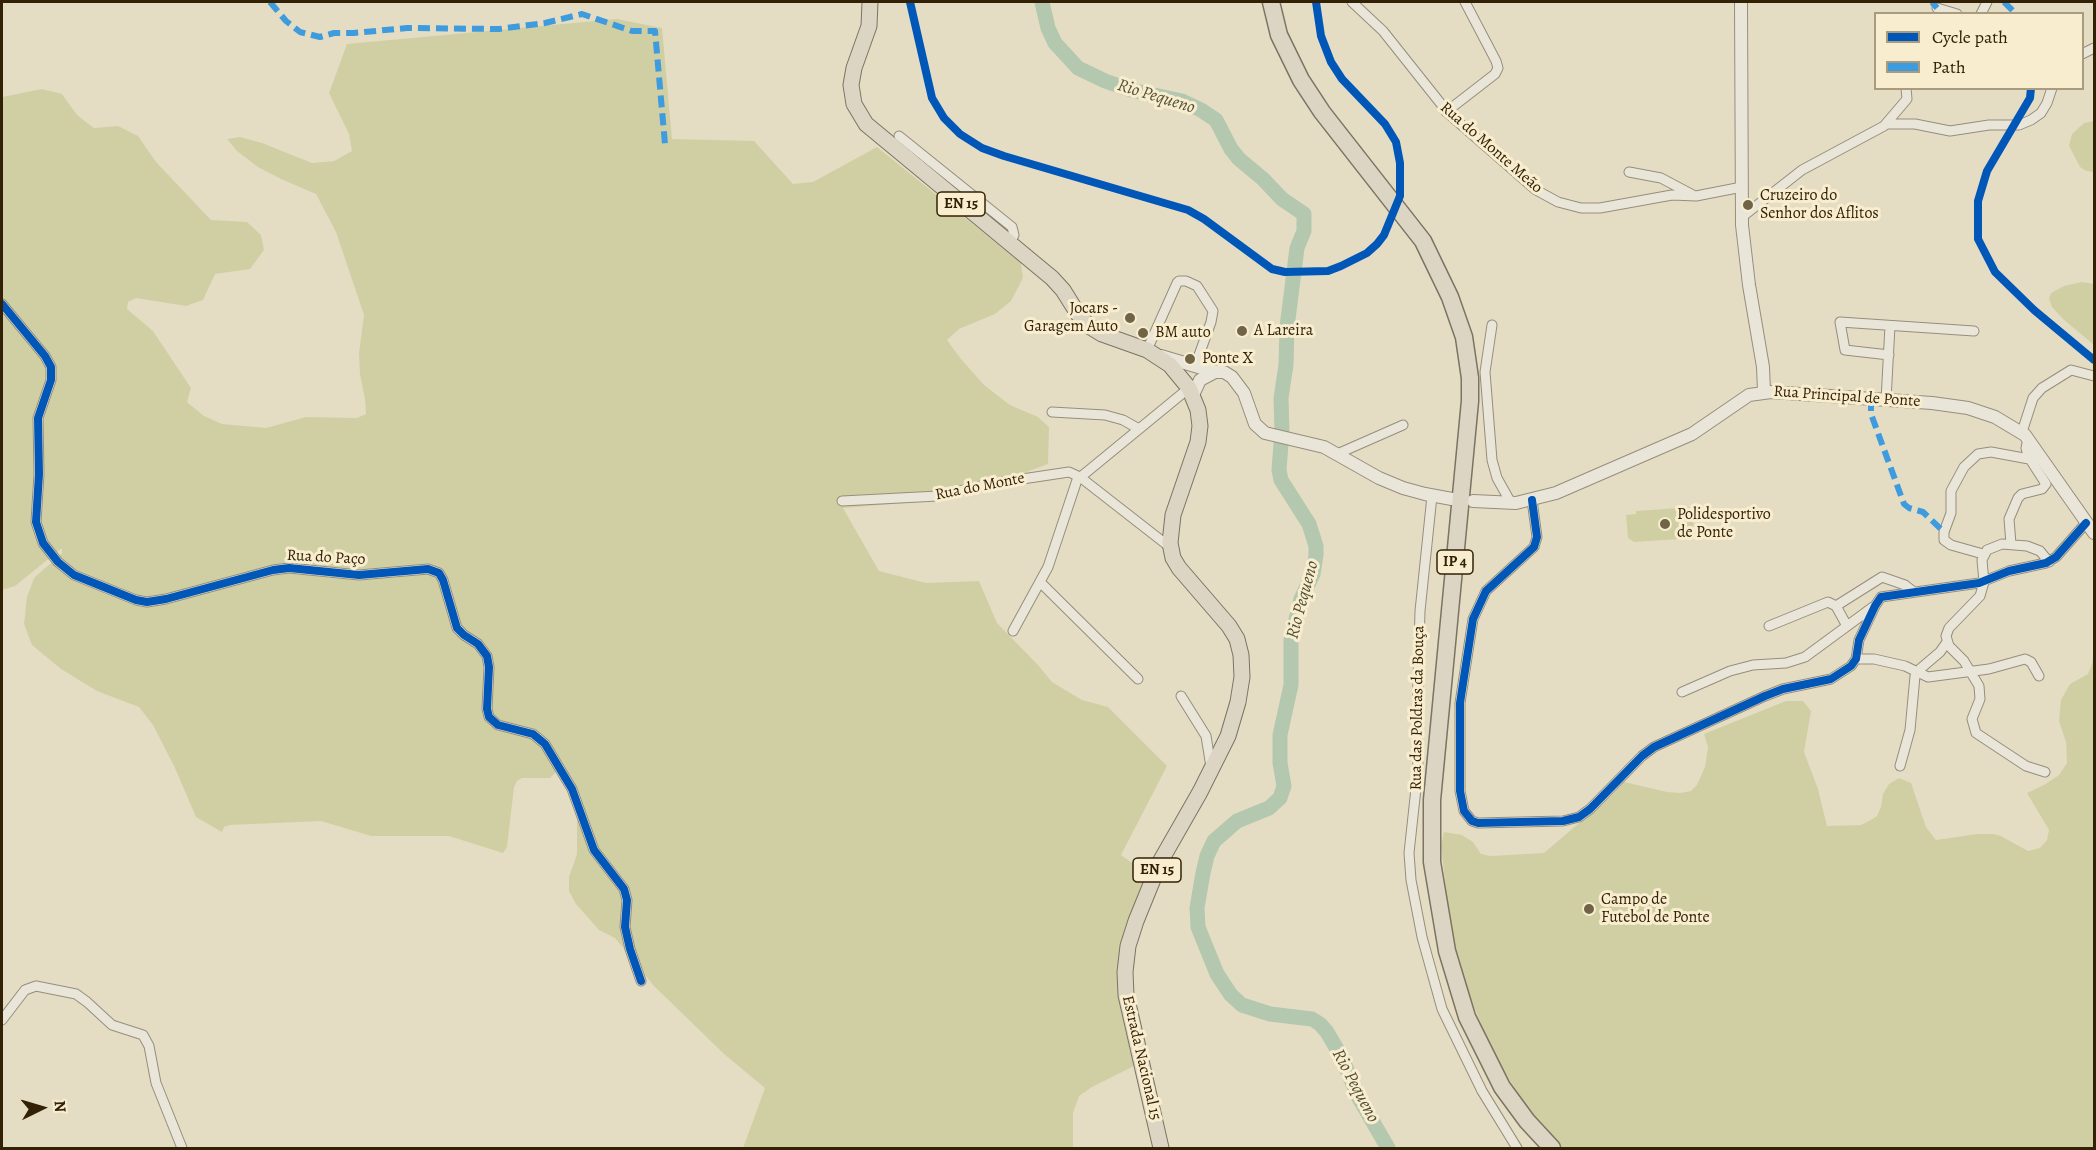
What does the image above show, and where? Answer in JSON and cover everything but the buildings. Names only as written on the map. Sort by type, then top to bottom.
[{"type":"highway","name":"IP 4","points":[[1261,2],[1271,41],[1293,84],[1314,117],[1411,238],[1442,296],[1455,342],[1461,374],[1462,412],[1422,802],[1423,863],[1434,935],[1443,975],[1458,1021],[1491,1086],[1540,1149]]},
{"type":"highway","name":"IP 4","points":[[1271,2],[1279,35],[1300,80],[1322,112],[1423,241],[1450,297],[1464,337],[1470,378],[1470,401],[1432,800],[1432,862],[1447,951],[1467,1017],[1502,1087],[1527,1121],[1552,1149]]},
{"type":"main road","name":"EN 15","points":[[870,2],[869,26],[852,76],[851,93],[858,112],[873,131],[1056,282],[1089,326],[1102,334],[1152,353],[1186,383]]},
{"type":"main road","points":[[1171,548],[1169,538],[1172,520],[1198,442],[1199,418],[1186,383]]},
{"type":"main road","name":"Estrada Nacional 15","points":[[1161,1149],[1128,1005],[1125,984],[1126,959],[1131,934],[1155,872],[1228,736],[1238,702],[1242,677],[1240,646],[1229,626],[1179,568],[1171,548]]},
{"type":"street","name":"Rua do Monte Meão","points":[[1352,2],[1383,30],[1446,112],[1536,190],[1563,204],[1581,208],[1600,208],[1672,195],[1696,196],[1742,191]]},
{"type":"street","points":[[1446,112],[1495,74],[1498,69],[1465,2]]},
{"type":"street","points":[[1741,2],[1742,217],[1764,392]]},
{"type":"street","points":[[1937,8],[1950,12]]},
{"type":"street","points":[[1742,217],[1802,170],[1872,134],[1886,124],[1907,99],[1906,90]]},
{"type":"street","points":[[1886,124],[1915,124],[1950,131],[1989,125],[2019,124],[2041,113],[2051,90]]},
{"type":"street","points":[[899,136],[1012,227],[1014,235],[1009,243]]},
{"type":"street","points":[[1629,171],[1663,178],[1696,196]]},
{"type":"street","points":[[1742,191],[1753,201],[1762,201]]},
{"type":"street","points":[[1186,383],[1197,383],[1206,370],[1213,311],[1197,286],[1186,281],[1179,281],[1152,353],[1206,370],[1228,374],[1236,380],[1244,393],[1257,427],[1264,433],[1319,446],[1387,482],[1432,496],[1452,499]]},
{"type":"street","name":"Rua do Paço","points":[[2,304],[45,356],[51,367],[51,380],[38,418],[36,522],[43,543],[58,562],[74,574],[136,600],[147,602],[289,568],[359,574],[428,569],[439,573],[457,627],[464,636],[478,644],[487,656],[489,717],[501,726],[533,734],[545,744],[572,789],[594,850],[624,889],[627,900],[625,927],[641,981]]},
{"type":"street","points":[[1889,355],[1845,350],[1840,322],[1974,331]]},
{"type":"street","points":[[1492,325],[1485,372],[1492,460],[1497,478],[1512,503]]},
{"type":"street","points":[[1886,400],[1890,326]]},
{"type":"street","points":[[1013,631],[1040,582],[1059,538],[1073,488],[1080,477],[1139,429],[1186,383],[1192,370],[1206,370]]},
{"type":"street","points":[[2011,544],[2008,521],[2013,509],[2021,495],[2045,487],[2046,481],[2029,459],[2026,448],[2025,436],[2033,398],[2040,389],[2071,370],[2094,376]]},
{"type":"street","name":"Rua Principal de Ponte","points":[[1473,501],[1512,503],[1560,492],[1674,442],[1702,428],[1747,396],[1764,392],[1932,403],[1972,409],[1998,418],[2025,436],[2094,533]]},
{"type":"street","points":[[1052,412],[1105,415],[1123,420],[1139,429]]},
{"type":"street","points":[[1337,454],[1402,425]]},
{"type":"street","points":[[2029,459],[1991,452],[1978,454],[1964,467],[1951,491],[1951,513],[1943,534],[1944,540],[1951,545],[1983,554],[1995,546],[2011,544],[2034,548],[2042,553],[2049,562]]},
{"type":"street","name":"Rua do Monte","points":[[842,501],[938,496],[984,485],[1061,472],[1073,473],[1080,477]]},
{"type":"street","points":[[1080,477],[1171,548]]},
{"type":"street","name":"Rua das Poldras da Bouça","points":[[1432,496],[1420,605],[1418,777],[1409,848],[1410,873],[1422,937],[1442,1009],[1482,1091],[1517,1149]]},
{"type":"street","points":[[1532,500],[1536,533],[1534,547],[1486,591],[1473,619],[1460,702],[1460,779],[1463,808],[1475,822],[1485,824],[1563,821],[1576,818],[1590,809],[1642,756],[1654,747],[1773,692],[1831,680],[1852,665],[1856,659],[1857,644],[1875,606]]},
{"type":"street","points":[[1682,692],[1730,671],[1798,659],[1810,654],[1875,606],[1883,597],[1984,582],[2008,571],[2049,562],[2086,523]]},
{"type":"street","points":[[1900,766],[1910,730],[1914,681],[1917,672],[1940,652],[1947,642],[1948,629],[1977,601],[1984,582],[1983,554]]},
{"type":"street","points":[[1836,606],[1882,577],[1905,585],[1914,592]]},
{"type":"street","points":[[1040,582],[1138,679]]},
{"type":"street","points":[[1769,626],[1830,602],[1836,606],[1847,626]]},
{"type":"street","points":[[1947,642],[1971,671],[1978,684],[1980,692],[1972,719],[1976,733],[2026,766],[2045,772]]},
{"type":"street","points":[[1856,659],[1879,660],[1905,666],[1928,677],[1989,669],[2025,659],[2031,663],[2039,676]]},
{"type":"street","points":[[1181,696],[1206,736],[1211,771]]},
{"type":"street","points":[[2,1020],[26,990],[30,987],[38,987],[76,994],[110,1024],[143,1035],[149,1046],[156,1083],[182,1149]]},
{"type":"green space","points":[[617,19],[662,28],[672,139],[754,141],[793,184],[813,182],[877,147],[1021,263],[1023,278],[1011,301],[995,314],[959,329],[947,340],[984,385],[1010,405],[1038,417],[1049,427],[1048,464],[955,499],[843,508],[879,571],[926,583],[979,581],[997,623],[1052,682],[1082,700],[1108,707],[1167,766],[1121,855],[1149,875],[1121,948],[1118,962],[1118,979],[1136,1065],[1079,1096],[1073,1113],[1073,1148],[743,1148],[765,1088],[724,1054],[654,986],[615,938],[599,930],[576,904],[569,891],[569,877],[577,854],[577,813],[571,792],[557,771],[550,778],[522,778],[517,781],[514,787],[507,847],[503,853],[449,836],[371,836],[321,821],[230,825],[224,827],[222,832],[196,817],[153,725],[139,707],[97,691],[61,669],[32,645],[24,624],[27,597],[34,578],[62,553],[62,548],[15,586],[2,590],[2,97],[42,89],[62,94],[77,115],[94,128],[118,126],[138,136],[156,162],[211,220],[247,222],[261,235],[264,250],[250,269],[215,274],[203,300],[186,306],[136,298],[128,302],[127,309],[153,331],[191,388],[187,402],[204,416],[222,424],[266,428],[306,417],[357,418],[366,414],[359,353],[364,315],[336,232],[316,194],[258,167],[237,151],[227,139],[240,137],[262,143],[312,163],[334,161],[352,151],[349,134],[329,93],[347,44]]},
{"type":"green space","points":[[2094,121],[2094,172],[2080,167],[2069,146],[2072,134],[2084,123]]},
{"type":"green space","points":[[2082,282],[2094,284],[2094,345],[2063,319],[2052,307],[2049,299],[2051,293],[2064,286]]},
{"type":"green space","name":"Polidesportivo de Ponte","points":[[1692,507],[1695,538],[1634,542],[1628,538],[1626,515],[1636,514],[1636,511]]},
{"type":"green space","points":[[2094,650],[2094,1148],[1561,1148],[1539,1127],[1492,1052],[1461,974],[1448,908],[1441,845],[1444,832],[1462,835],[1473,842],[1481,854],[1490,856],[1544,853],[1624,782],[1667,792],[1691,791],[1697,785],[1705,767],[1708,747],[1704,734],[1786,701],[1803,701],[1811,711],[1804,752],[1818,789],[1827,826],[1861,825],[1877,816],[1883,794],[1889,784],[1899,778],[1911,783],[1926,827],[1936,840],[1993,834],[2028,851],[2040,848],[2047,840],[2049,830],[2027,793],[2059,775],[2067,763],[2066,742],[2059,721],[2061,700],[2070,684],[2088,674]]},
{"type":"waterway","name":"Rio Pequeno","points":[[1042,2],[1048,28],[1055,43],[1078,68],[1131,90],[1182,101],[1201,110],[1216,120],[1231,149],[1239,159],[1282,199],[1304,214],[1304,231],[1297,248],[1287,327],[1286,365],[1281,398],[1282,431],[1279,470],[1281,480],[1309,524],[1316,546],[1316,555],[1313,574],[1301,599],[1291,640],[1291,685],[1280,735],[1280,763],[1284,786],[1280,798],[1269,808],[1237,821],[1214,841],[1203,873],[1197,908],[1198,927],[1217,974],[1231,995],[1242,1005],[1270,1014],[1312,1019],[1327,1032],[1341,1056],[1359,1098],[1388,1148]]},
{"type":"marked path","points":[[270,2],[286,21],[300,32],[320,37],[334,33],[407,28],[499,29],[545,23],[582,14],[632,31],[655,31],[665,144]]},
{"type":"marked path","points":[[1932,2],[1937,8]]},
{"type":"marked path","points":[[2004,2],[2014,12]]},
{"type":"marked path","points":[[1871,399],[1871,414],[1904,504],[1923,512],[1944,532]]},
{"type":"cycle path","points":[[910,2],[932,98],[944,118],[960,134],[982,148],[1004,156],[1188,210],[1204,219],[1272,269],[1285,272],[1328,271],[1367,253],[1384,235],[1400,196],[1400,163],[1396,142],[1385,124],[1342,79],[1331,62],[1321,36],[1316,2]]},
{"type":"cycle path","points":[[2031,90],[2030,98],[1987,171],[1978,201],[1978,239],[1995,272],[2034,310],[2094,360]]},
{"type":"cycle path","points":[[2,304],[45,356],[51,367],[51,380],[38,418],[39,474],[36,522],[43,543],[58,562],[74,575],[136,600],[147,602],[289,568],[359,575],[428,569],[439,573],[457,628],[478,644],[487,656],[489,717],[498,725],[533,734],[545,744],[572,789],[594,850],[624,889],[627,900],[625,927],[641,981]]},
{"type":"cycle path","points":[[1532,500],[1537,537],[1534,547],[1486,591],[1473,619],[1460,703],[1460,791],[1464,811],[1472,821],[1478,823],[1563,821],[1579,817],[1654,747],[1765,696],[1783,689],[1831,679],[1851,666],[1856,659],[1859,640],[1881,597],[1979,583],[2009,571],[2046,563],[2056,557],[2086,523]]},
{"type":"place","name":"Cruzeiro do Senhor dos Aflitos","points":[[1748,205]]},
{"type":"place","name":"Jocars - Garagem Auto","points":[[1130,318]]},
{"type":"place","name":"A Lareira","points":[[1242,331]]},
{"type":"place","name":"BM auto","points":[[1143,333]]},
{"type":"place","name":"Ponte X","points":[[1190,359]]},
{"type":"place","name":"Polidesportivo de Ponte","points":[[1665,524]]},
{"type":"place","name":"Campo de Futebol de Ponte","points":[[1589,909]]}]
